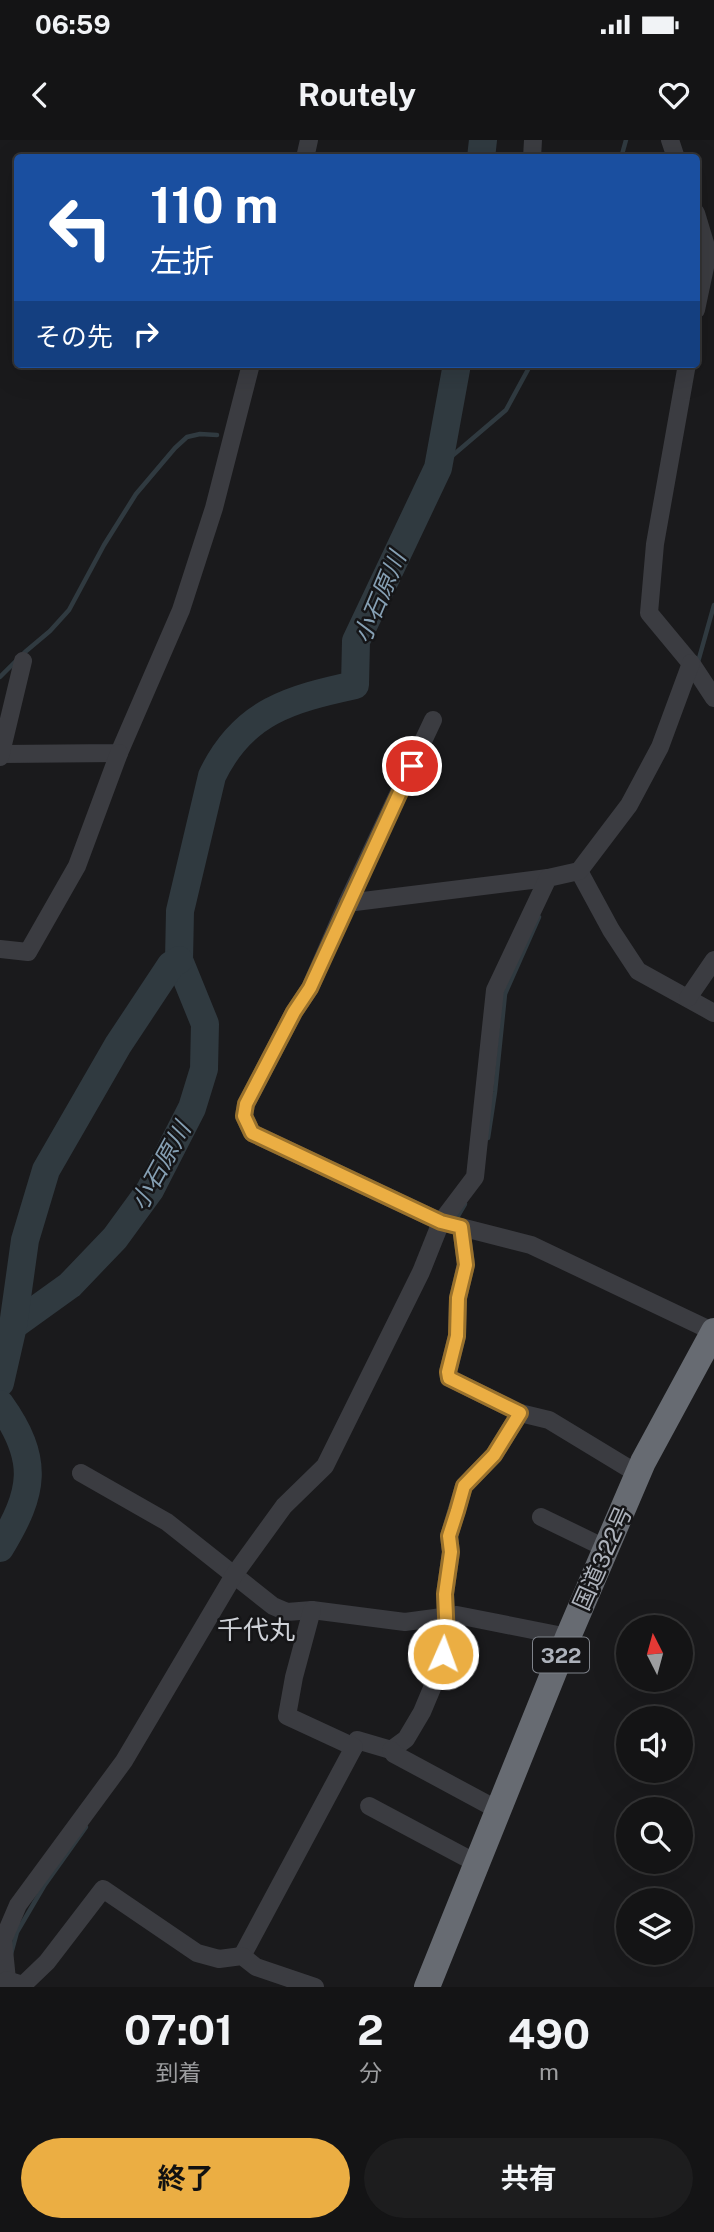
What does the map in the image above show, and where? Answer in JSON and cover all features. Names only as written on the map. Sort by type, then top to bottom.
[{"type":"highway","name":"国道322号","points":[[427,1987],[568,1637],[638,1474],[714,1332]]},
{"type":"street","points":[[700,227],[708,253],[700,291]]},
{"type":"street","points":[[0,949],[28,952],[77,866],[119,753],[181,611],[214,508],[250,368]]},
{"type":"street","points":[[686,368],[655,544],[649,613],[691,663],[714,698]]},
{"type":"street","points":[[23,662],[0,755],[119,753]]},
{"type":"street","points":[[347,903],[581,874],[629,805],[660,747],[691,663]]},
{"type":"street","points":[[433,720],[310,988],[294,1012],[246,1104],[244,1116],[252,1133],[452,1224],[531,1245],[714,1332]]},
{"type":"street","points":[[581,874],[638,971],[714,1013]]},
{"type":"street","points":[[315,1987],[256,1967],[242,1956],[219,1959],[197,1953],[103,1889],[47,1962],[23,1985],[4,1973],[3,1940],[19,1905],[124,1761],[284,1506],[325,1466],[421,1272],[452,1224],[475,1177],[495,989],[548,878]]},
{"type":"street","points":[[688,998],[714,960]]},
{"type":"street","points":[[452,1224],[466,1265],[458,1298],[457,1336],[448,1372],[449,1378],[520,1413],[549,1420],[638,1474]]},
{"type":"street","points":[[391,1750],[406,1739],[422,1712],[440,1669],[447,1638],[445,1594],[451,1552],[449,1536],[464,1486],[494,1455],[520,1413]]},
{"type":"street","points":[[81,1474],[167,1522],[237,1579],[273,1606],[287,1612],[312,1610],[405,1622],[457,1615],[568,1637]]},
{"type":"street","points":[[541,1517],[607,1549]]},
{"type":"street","points":[[312,1610],[294,1676],[287,1716],[354,1747]]},
{"type":"street","points":[[242,1956],[357,1740],[391,1750],[498,1810]]},
{"type":"street","points":[[369,1807],[477,1863]]},
{"type":"waterway","name":"小石原川","points":[[481,154],[483,140]]},
{"type":"waterway","points":[[622,154],[626,140]]},
{"type":"waterway","name":"小石原川","points":[[13,1326],[70,1285],[115,1238],[150,1190],[192,1108],[204,1069],[205,1024],[179,960],[180,911],[212,776],[238,736],[271,711],[310,696],[355,685],[356,641],[438,468],[456,368]]},
{"type":"waterway","points":[[438,468],[506,410],[529,368]]},
{"type":"waterway","points":[[0,677],[69,610],[104,545],[136,494],[175,448],[187,437],[200,434],[217,435]]},
{"type":"waterway","points":[[698,662],[714,605]]},
{"type":"waterway","points":[[488,1138],[505,994],[539,917]]},
{"type":"waterway","name":"小石原川","points":[[0,1383],[13,1326],[25,1240],[46,1170],[118,1045],[171,965],[179,960]]},
{"type":"waterway","points":[[455,1221],[465,1204]]},
{"type":"waterway","name":"小石原川","points":[[0,1404],[22,1442],[28,1476],[20,1510],[0,1548]]},
{"type":"waterway","points":[[11,1954],[17,1932],[44,1886],[86,1827]]},
{"type":"district","name":"千代丸","points":[[256,1629]]},
{"type":"route","points":[[412,766],[310,988],[294,1012],[246,1104],[244,1116],[252,1133],[270,1139],[441,1222],[461,1227],[466,1265],[458,1298],[457,1336],[448,1372],[449,1378],[520,1413],[494,1455],[464,1486],[449,1536],[451,1552],[445,1594],[447,1638],[443,1654]]}]
